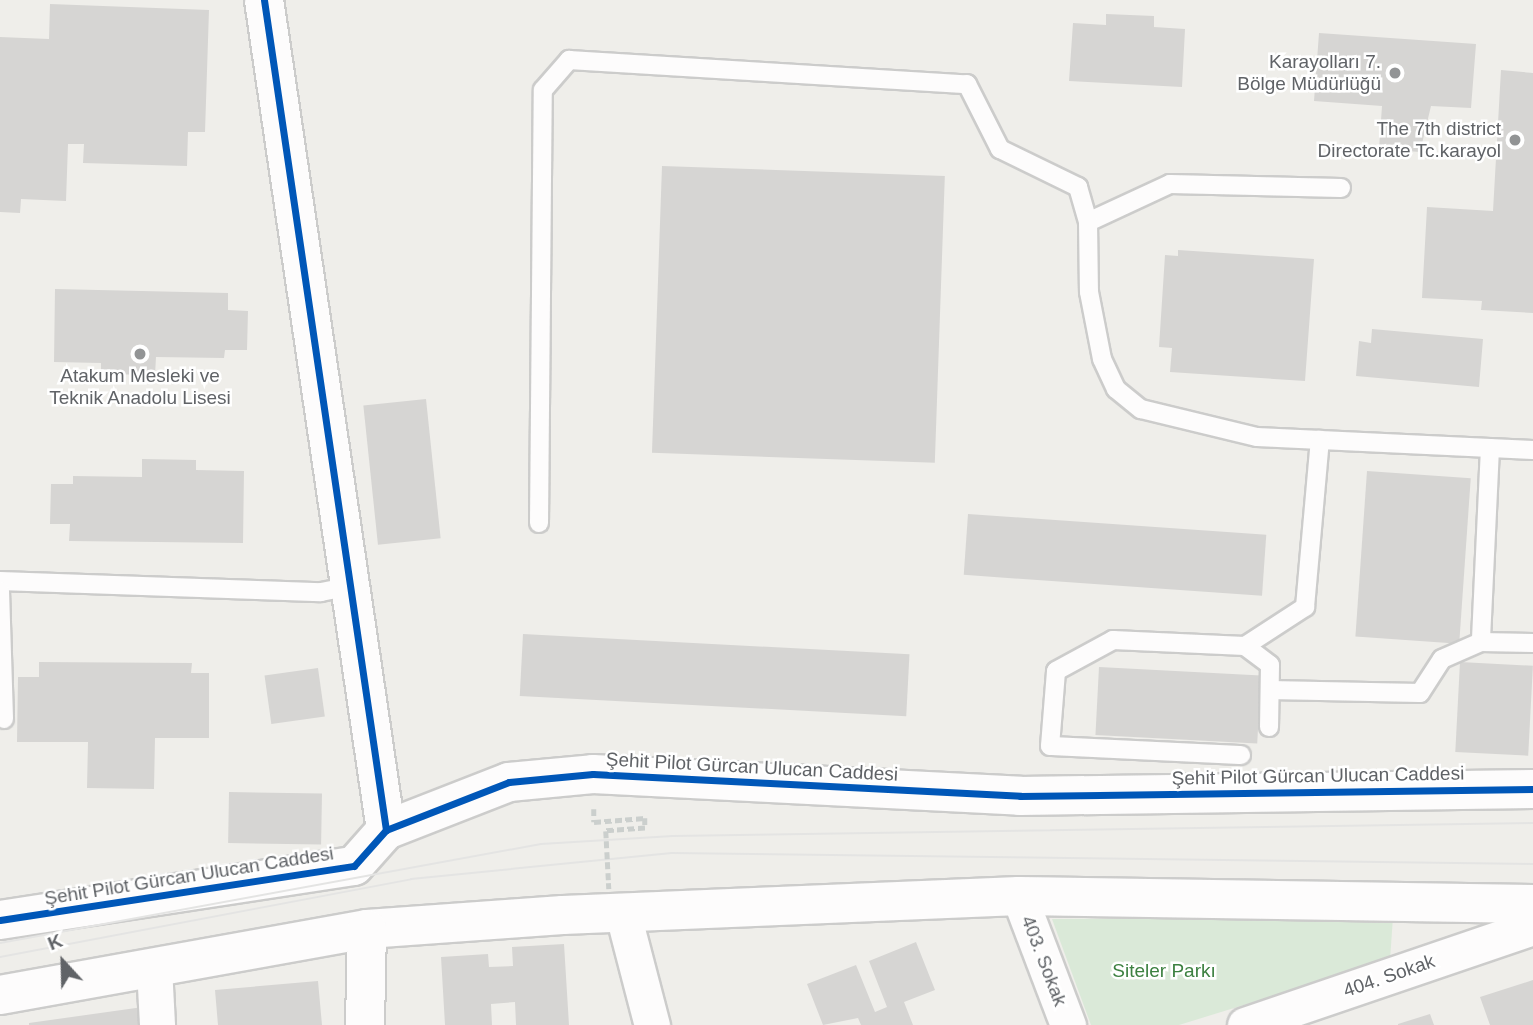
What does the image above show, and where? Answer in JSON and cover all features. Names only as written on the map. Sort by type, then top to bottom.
[{"type":"street","points":[[264,0],[347,587],[386,830]]},
{"type":"street","name":"Şehit Pilot Gürcan Ulucan Caddesi","points":[[0,920],[354,866],[386,830],[509,782],[593,774],[1020,796],[1533,789]]},
{"type":"street","points":[[0,995],[368,929],[616,901],[1019,896],[1533,904]]},
{"type":"street","name":"403. Sokak","points":[[1019,896],[1068,1025]]},
{"type":"street","points":[[616,901],[652,1025]]},
{"type":"street","name":"404. Sokak","points":[[1245,1025],[1533,927]]},
{"type":"street","points":[[365,1025],[368,929]]},
{"type":"street","points":[[154,967],[158,1025]]},
{"type":"lane","points":[[539,523],[543,90],[569,60],[967,84],[1000,149],[1079,187],[1088,222],[1089,292],[1102,359],[1116,389],[1141,409],[1257,437],[1533,450]]},
{"type":"lane","points":[[1088,222],[1170,184],[1341,188]]},
{"type":"lane","points":[[1245,646],[1305,607],[1320,440]]},
{"type":"lane","points":[[1481,642],[1489,448]]},
{"type":"lane","points":[[0,581],[321,592],[347,587]]},
{"type":"lane","points":[[0,591],[4,719]]},
{"type":"lane","points":[[1241,755],[1050,746],[1056,671],[1113,640],[1245,646],[1270,665],[1269,727]]},
{"type":"lane","points":[[1270,690],[1420,693],[1442,659],[1481,642],[1533,643]]},
{"type":"path","points":[[594,822],[645,818],[645,828],[606,831],[616,901]]},
{"type":"green space","name":"Siteler Parkı","points":[[1393,917],[1390,960],[1179,1025],[1091,1025],[1052,919]]},
{"type":"building","points":[[50,4],[209,10],[205,132],[188,132],[187,166],[83,163],[84,144],[68,144],[66,201],[21,199],[20,213],[0,212],[0,37],[49,39]]},
{"type":"building","points":[[1106,14],[1154,16],[1154,27],[1185,29],[1182,87],[1069,81],[1073,23],[1106,25]]},
{"type":"building","name":"Karayolları 7. Bölge Müdürlüğü","points":[[1319,33],[1476,44],[1471,108],[1431,106],[1420,152],[1379,149],[1382,106],[1314,101]]},
{"type":"building","name":"The 7th district Directorate Tc.karayol","points":[[1501,70],[1533,73],[1533,313],[1481,310],[1482,301],[1422,298],[1427,207],[1493,211]]},
{"type":"building","points":[[662,166],[945,176],[935,463],[652,453]]},
{"type":"building","points":[[1178,250],[1314,259],[1305,381],[1170,372],[1172,348],[1159,347],[1165,255],[1178,256]]},
{"type":"building","points":[[55,289],[228,293],[228,310],[248,311],[247,350],[225,350],[224,358],[156,357],[155,375],[101,374],[101,363],[54,362]]},
{"type":"building","points":[[1372,329],[1483,339],[1479,387],[1356,376],[1359,341],[1371,343]]},
{"type":"building","points":[[426,399],[441,538],[378,545],[363,406]]},
{"type":"building","points":[[142,459],[196,460],[196,470],[244,471],[243,543],[69,541],[70,524],[50,524],[51,484],[73,484],[73,476],[142,477]]},
{"type":"building","points":[[1367,471],[1471,478],[1459,644],[1355,637]]},
{"type":"building","points":[[968,514],[1266,535],[1262,596],[964,575]]},
{"type":"building","points":[[523,634],[909,654],[906,716],[520,696]]},
{"type":"building","points":[[39,662],[192,663],[191,673],[209,673],[209,738],[155,738],[154,789],[87,788],[88,742],[17,742],[18,677],[39,677]]},
{"type":"building","points":[[1460,662],[1533,666],[1528,756],[1455,752]]},
{"type":"building","points":[[1099,667],[1261,675],[1257,743],[1095,735]]},
{"type":"building","points":[[318,668],[325,717],[271,724],[265,676]]},
{"type":"building","points":[[229,792],[322,794],[321,845],[228,843]]},
{"type":"building","points":[[916,942],[935,990],[904,1002],[913,1025],[861,1025],[858,1018],[823,1025],[807,984],[856,965],[875,1012],[887,1007],[869,961]]},
{"type":"building","points":[[564,944],[569,1025],[516,1025],[515,1002],[491,1004],[492,1025],[445,1025],[441,957],[488,954],[489,967],[513,966],[512,947]]},
{"type":"building","points":[[1533,980],[1533,1025],[1490,1025],[1480,997]]},
{"type":"building","points":[[318,981],[322,1025],[218,1025],[215,990]]},
{"type":"building","points":[[143,1007],[145,1025],[29,1025],[29,1023]]},
{"type":"building","points":[[1430,1014],[1434,1025],[1398,1025],[1398,1024]]},
{"type":"tram line","points":[[0,943],[541,844],[673,836],[1533,823]]},
{"type":"tram line","points":[[0,957],[411,879],[672,853],[1533,864]]},
{"type":"cycle path","points":[[264,0],[386,830]]},
{"type":"cycle path","points":[[0,920],[354,866],[386,830],[509,782],[593,774],[1020,796],[1533,789]]},
{"type":"place","name":"Karayolları 7. Bölge Müdürlüğü","points":[[1395,73]]},
{"type":"place","name":"The 7th district Directorate Tc.karayol","points":[[1515,140]]},
{"type":"place","name":"Atakum Mesleki ve Teknik Anadolu Lisesi","points":[[140,354]]}]
